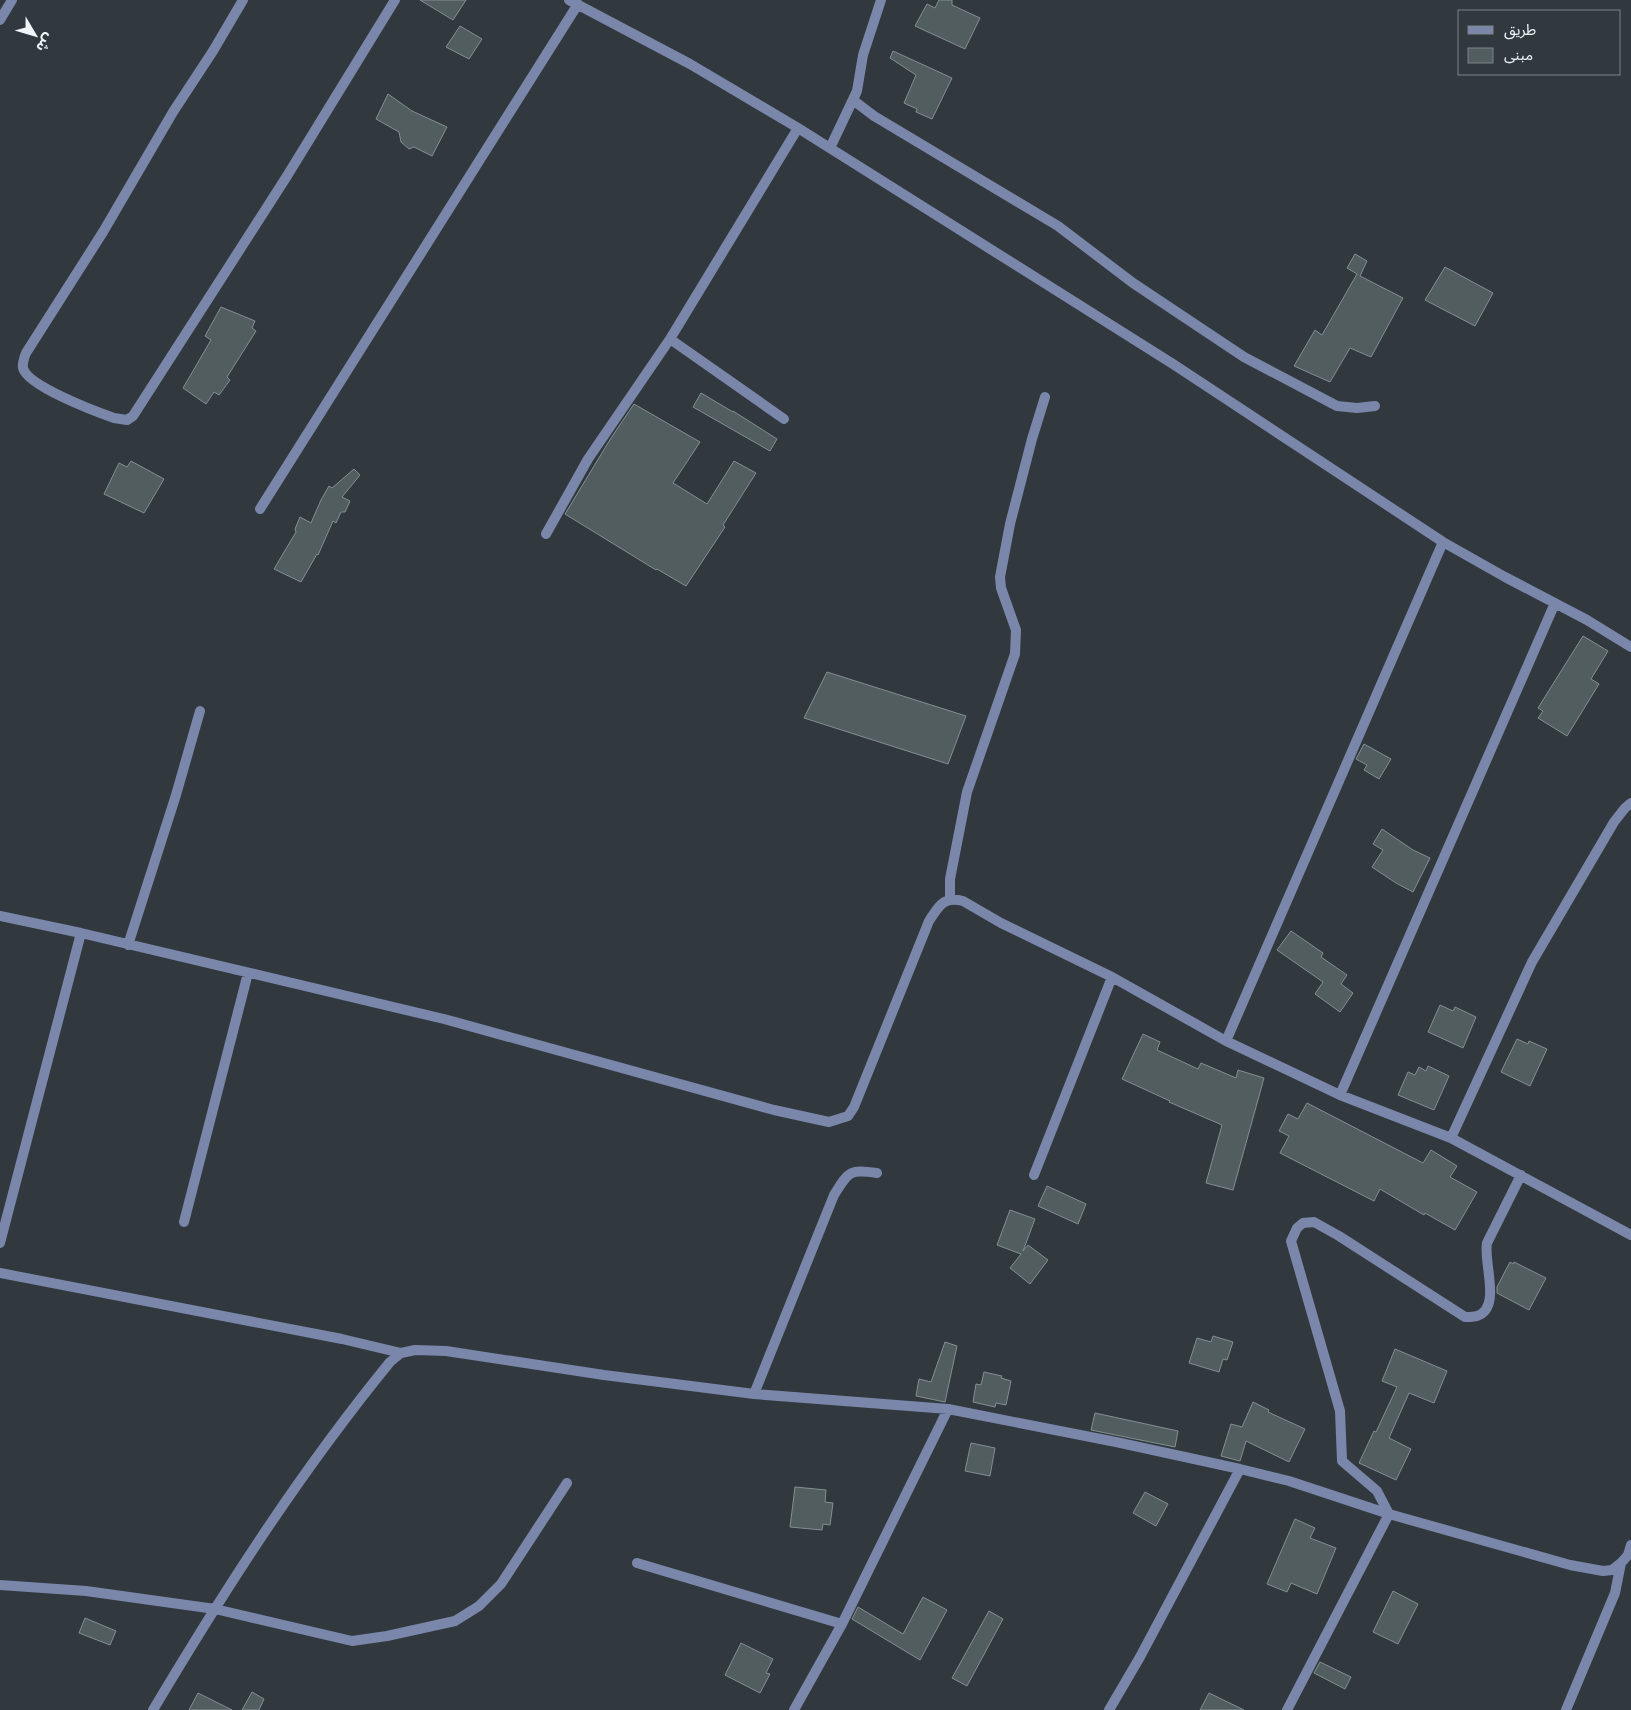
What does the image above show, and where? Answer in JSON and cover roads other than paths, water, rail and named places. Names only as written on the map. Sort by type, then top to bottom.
[{"type":"street","points":[[0,20],[12,0]]},
{"type":"street","points":[[244,0],[174,112],[103,232],[26,353],[23,362],[25,373],[42,386],[114,418],[127,420],[133,416],[230,266],[395,0]]},
{"type":"street","points":[[830,148],[859,84],[863,55],[881,0]]},
{"type":"street","points":[[260,509],[573,2],[690,64],[798,128],[1173,364],[1443,542],[1587,620],[1631,647]]},
{"type":"street","points":[[853,100],[881,120],[1058,226],[1133,283],[1244,357],[1337,406],[1358,408],[1375,406]]},
{"type":"street","points":[[546,534],[588,459],[670,339],[798,128]]},
{"type":"street","points":[[670,339],[784,419]]},
{"type":"street","points":[[950,899],[950,879],[967,792],[1015,654],[1016,630],[1000,576],[1010,524],[1045,397]]},
{"type":"street","points":[[1226,1041],[1443,542]]},
{"type":"street","points":[[1340,1095],[1555,603]]},
{"type":"street","points":[[128,944],[176,796],[200,711]]},
{"type":"street","points":[[1451,1138],[1532,962],[1614,822],[1631,803]]},
{"type":"street","points":[[0,916],[81,933],[444,1019],[774,1110],[829,1122],[848,1116],[854,1107],[929,921],[940,906],[950,899],[963,901],[1001,923],[1112,977],[1226,1041],[1340,1095],[1451,1138],[1631,1235]]},
{"type":"street","points":[[0,1243],[81,933]]},
{"type":"street","points":[[184,1222],[248,973]]},
{"type":"street","points":[[1034,1174],[1112,977]]},
{"type":"street","points":[[754,1394],[834,1194],[849,1173],[858,1170],[877,1174]]},
{"type":"street","points":[[1389,1514],[1377,1491],[1342,1461],[1340,1411],[1291,1240],[1296,1228],[1303,1223],[1314,1222],[1340,1236],[1466,1317],[1479,1316],[1489,1306],[1491,1296],[1485,1251],[1487,1243],[1521,1175]]},
{"type":"street","points":[[0,1273],[401,1353],[415,1350],[446,1351],[604,1375],[754,1394],[948,1409],[1116,1442],[1289,1481],[1389,1514],[1570,1565],[1603,1572],[1612,1570],[1621,1564],[1630,1552]]},
{"type":"street","points":[[153,1710],[276,1515],[324,1447],[385,1368],[401,1353]]},
{"type":"street","points":[[794,1710],[842,1624],[948,1409]]},
{"type":"street","points":[[1109,1710],[1140,1657],[1240,1469]]},
{"type":"street","points":[[0,1585],[86,1591],[215,1609],[352,1641],[387,1636],[455,1621],[479,1606],[501,1584],[567,1483]]},
{"type":"street","points":[[1287,1710],[1389,1514]]},
{"type":"street","points":[[637,1563],[842,1624]]},
{"type":"street","points":[[1566,1710],[1615,1593],[1621,1564]]}]
